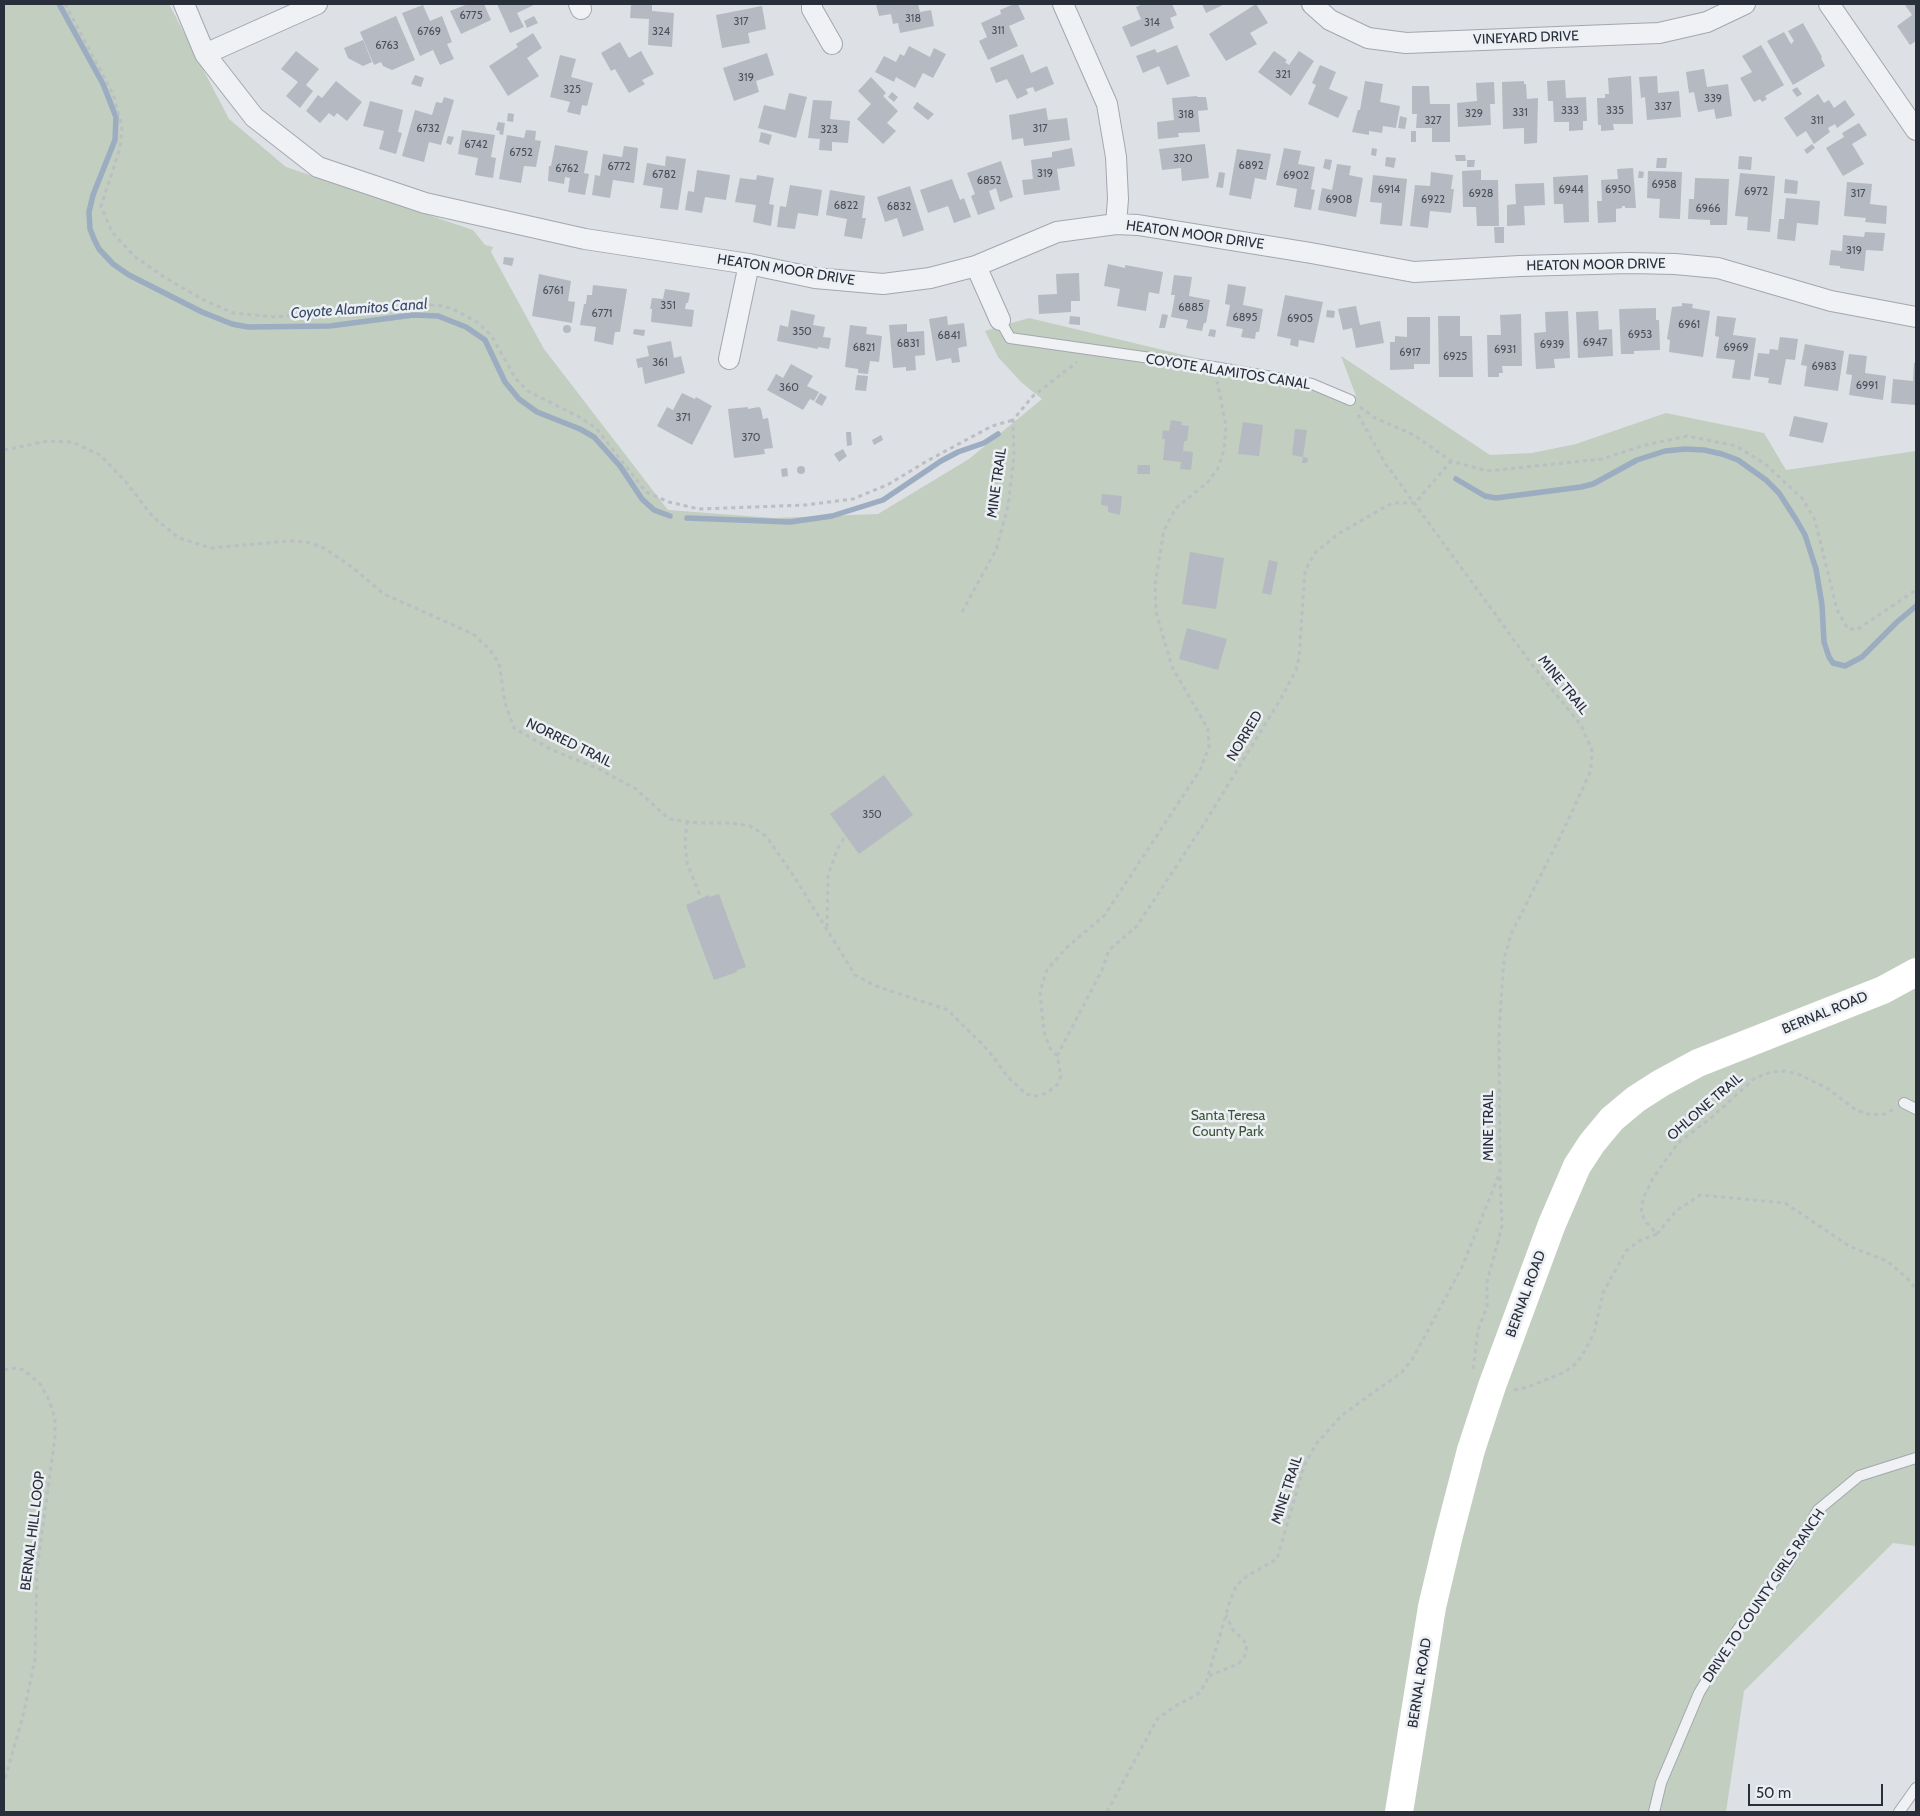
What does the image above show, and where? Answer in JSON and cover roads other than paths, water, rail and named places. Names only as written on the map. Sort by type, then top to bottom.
[{"type":"street","name":"HEATON MOOR DRIVE","points":[[184,4],[206,54],[254,117],[318,167],[434,205],[586,239],[749,264],[816,278],[882,284],[930,278],[976,266],[1057,232],[1116,224],[1138,225],[1414,272],[1520,266],[1630,263],[1675,264],[1718,268],[1831,301],[1916,317]]},
{"type":"street","points":[[206,54],[317,4]]},
{"type":"street","points":[[812,4],[812,9],[832,44]]},
{"type":"street","points":[[1063,4],[1107,104],[1116,157],[1118,199],[1116,224]]},
{"type":"street","name":"VINEYARD DRIVE","points":[[1312,4],[1330,20],[1368,38],[1406,43],[1659,33],[1707,22],[1745,4]]},
{"type":"street","points":[[1829,4],[1916,130]]},
{"type":"street","points":[[729,359],[749,264]]},
{"type":"street","points":[[976,266],[1000,320]]},
{"type":"street","name":"BERNAL ROAD","points":[[1399,1812],[1432,1607],[1471,1450],[1552,1224],[1577,1166],[1592,1143],[1612,1119],[1661,1082],[1698,1063],[1883,990],[1916,972]]},
{"type":"lane","name":"COYOTE ALAMITOS CANAL","points":[[1000,320],[1010,338],[1214,367],[1312,384],[1350,400]]},
{"type":"lane","points":[[1904,1103],[1916,1109]]},
{"type":"lane","name":"DRIVE TO COUNTY GIRLS RANCH","points":[[1654,1812],[1661,1783],[1699,1693],[1736,1632],[1788,1563],[1818,1510],[1858,1476],[1916,1458]]},
{"type":"lane","points":[[1898,1812],[1916,1788]]},
{"type":"waterway","name":"Coyote Alamitos Canal","points":[[59,4],[103,84],[116,117],[115,140],[93,195],[89,212],[90,229],[94,239],[99,249],[113,264],[129,275],[202,312],[232,324],[248,327],[330,326],[413,315],[438,316],[466,327],[485,340],[505,382],[519,399],[537,412],[580,429],[594,437],[620,466],[642,499],[654,510],[670,516]]},
{"type":"waterway","name":"Coyote Alamitos Canal","points":[[687,518],[790,522],[832,516],[883,500],[941,461],[958,452],[984,443],[998,434]]},
{"type":"waterway","name":"Coyote Alamitos Canal","points":[[1456,479],[1485,496],[1496,498],[1593,484],[1637,460],[1665,451],[1685,449],[1704,450],[1722,454],[1738,460],[1766,480],[1779,493],[1805,535],[1816,569],[1822,605],[1824,642],[1833,663],[1845,666],[1862,657],[1916,606]]},
{"type":"park label","name":"Santa Teresa County Park","points":[[1228,1124]]}]
